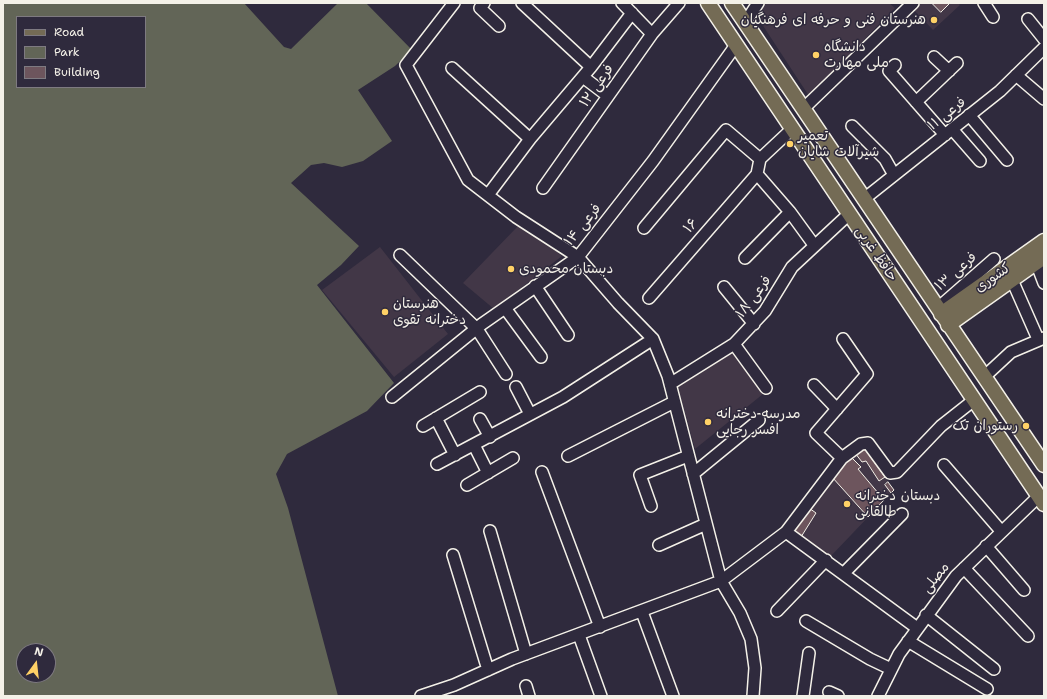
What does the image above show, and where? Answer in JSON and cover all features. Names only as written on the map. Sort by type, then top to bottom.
[{"type":"main road","name":"حافظ غربی","points":[[708,3],[1041,500]]},
{"type":"main road","name":"حافظ غربی","points":[[732,3],[1044,465]]},
{"type":"main road","name":"کشوری","points":[[940,311],[1044,241]]},
{"type":"main road","name":"کشوری","points":[[940,311],[1012,280],[1040,260]]},
{"type":"main road","points":[[897,286],[907,286],[911,283],[915,274]]},
{"type":"main road","points":[[912,308],[918,299],[924,297],[940,311]]},
{"type":"street","points":[[454,3],[406,65],[468,180],[516,217],[578,257],[618,304],[653,339],[670,384],[721,581],[740,613],[751,639],[755,668],[753,696]]},
{"type":"street","points":[[484,3],[480,8],[499,26]]},
{"type":"street","points":[[522,3],[591,67]]},
{"type":"street","points":[[622,3],[652,34]]},
{"type":"street","name":"فرعی ۱۲","points":[[543,188],[652,34],[680,3]]},
{"type":"street","points":[[745,23],[758,3]]},
{"type":"street","points":[[988,4],[993,17]]},
{"type":"street","points":[[803,109],[905,5]]},
{"type":"street","points":[[488,195],[530,139],[583,77],[632,13]]},
{"type":"street","points":[[1028,19],[1044,39]]},
{"type":"street","name":"فرعی ۱۴","points":[[392,397],[476,329],[578,257],[653,161],[736,44]]},
{"type":"street","name":"فرعی ۱۱","points":[[864,199],[969,115],[1016,75],[1044,48]]},
{"type":"street","points":[[934,57],[949,71]]},
{"type":"street","points":[[916,102],[957,62]]},
{"type":"street","points":[[895,65],[889,71],[916,102],[980,161]]},
{"type":"street","points":[[452,68],[530,139]]},
{"type":"street","points":[[1016,75],[1044,99]]},
{"type":"street","points":[[583,77],[608,96]]},
{"type":"street","points":[[969,115],[1007,160]]},
{"type":"street","points":[[852,126],[885,159],[894,175]]},
{"type":"street","name":"۱۶","points":[[649,298],[758,166],[792,129]]},
{"type":"street","points":[[644,228],[726,130],[758,166],[814,245]]},
{"type":"street","points":[[745,258],[790,212]]},
{"type":"street","name":"فرعی ۱۸","points":[[670,384],[734,344],[754,324],[778,291],[792,267],[849,214]]},
{"type":"street","points":[[400,255],[476,329],[506,374]]},
{"type":"street","name":"فرعی ۱۳","points":[[940,311],[994,259]]},
{"type":"street","points":[[1040,260],[1044,283]]},
{"type":"street","points":[[984,377],[1011,352],[1041,339],[1012,280]]},
{"type":"street","points":[[535,286],[568,335]]},
{"type":"street","points":[[724,287],[754,324]]},
{"type":"street","points":[[505,308],[541,357]]},
{"type":"street","points":[[437,464],[563,397],[615,362],[653,339]]},
{"type":"street","points":[[842,458],[816,433],[867,374],[843,339]]},
{"type":"street","points":[[734,344],[766,388]]},
{"type":"street","points":[[814,385],[837,409]]},
{"type":"street","points":[[516,387],[530,414]]},
{"type":"street","points":[[423,426],[480,392]]},
{"type":"street","points":[[421,696],[454,685],[526,654],[642,612],[721,581],[786,532],[842,458],[861,444],[868,443],[890,473],[897,472],[940,426],[974,400]]},
{"type":"street","points":[[568,456],[674,402]]},
{"type":"street","points":[[436,418],[455,455]]},
{"type":"street","points":[[480,419],[490,437]]},
{"type":"street","points":[[693,474],[759,420]]},
{"type":"street","points":[[474,444],[488,473]]},
{"type":"street","points":[[651,506],[640,475],[688,456]]},
{"type":"street","points":[[467,484],[512,458]]},
{"type":"street","points":[[944,464],[1001,531]]},
{"type":"street","points":[[542,472],[600,627]]},
{"type":"street","name":"مصلی","points":[[878,696],[891,669],[908,641],[926,615],[964,568],[1001,531],[1041,500]]},
{"type":"street","points":[[844,573],[902,514]]},
{"type":"street","points":[[659,545],[706,524]]},
{"type":"street","points":[[490,531],[526,654]]},
{"type":"street","points":[[786,532],[844,573],[917,628]]},
{"type":"street","points":[[986,546],[1024,590]]},
{"type":"street","points":[[454,555],[488,670]]},
{"type":"street","points":[[777,611],[826,560]]},
{"type":"street","points":[[964,568],[1028,636]]},
{"type":"street","points":[[642,612],[673,696]]},
{"type":"street","points":[[926,615],[994,669]]},
{"type":"street","points":[[806,621],[870,659],[891,669]]},
{"type":"street","points":[[579,635],[600,696]]},
{"type":"street","points":[[908,641],[988,689]]},
{"type":"street","points":[[803,696],[809,653]]},
{"type":"shaded area","name":"دانشگاه ملی مهارت","points":[[763,3],[889,3],[895,8],[809,96],[756,15]]},
{"type":"shaded area","name":"هنرستان فنی و حرفه ای فرهنگیان","points":[[919,3],[958,3],[960,5],[933,30],[913,9]]},
{"type":"shaded area","name":"دبستان محمودی","points":[[519,225],[542,238],[562,256],[494,309],[463,283]]},
{"type":"shaded area","name":"هنرستان دخترانه تقوی","points":[[380,247],[448,334],[394,377],[322,290]]},
{"type":"shaded area","name":"مدرسه دخترانه افسر رجایی","points":[[732,353],[763,394],[695,449],[678,387]]},
{"type":"shaded area","name":"دبستان دخترانه طالقانی","points":[[864,448],[894,490],[830,557],[792,531],[850,456]]},
{"type":"green space","points":[[3,3],[244,3],[284,47],[291,49],[338,3],[366,3],[412,50],[395,66],[358,90],[392,141],[363,161],[342,167],[324,163],[311,165],[291,183],[359,246],[341,265],[317,285],[394,383],[367,411],[287,454],[276,474],[288,508],[338,696],[3,696]]},
{"type":"building","points":[[932,3],[950,3],[941,12]]},
{"type":"building","points":[[864,448],[885,477],[879,481],[866,461],[862,462],[855,453]]},
{"type":"building","points":[[850,456],[861,467],[858,469],[884,500],[868,517],[832,477]]},
{"type":"building","points":[[888,482],[894,490],[891,493],[885,485]]},
{"type":"building","points":[[809,508],[816,513],[801,537],[792,531]]},
{"type":"place","name":"هنرستان فنی و حرفه ای فرهنگیان","points":[[934,20]]},
{"type":"place","name":"دانشگاه ملی مهارت","points":[[816,55]]},
{"type":"place","name":"تعمیر شیرآلات شایان","points":[[790,144]]},
{"type":"place","name":"دبستان محمودی","points":[[511,269]]},
{"type":"place","name":"هنرستان دخترانه تقوی","points":[[385,312]]},
{"type":"place","name":"مدرسه دخترانه افسر رجایی","points":[[708,422]]},
{"type":"place","name":"رستوران تک","points":[[1026,426]]},
{"type":"place","name":"دبستان دخترانه طالقانی","points":[[847,504]]}]
